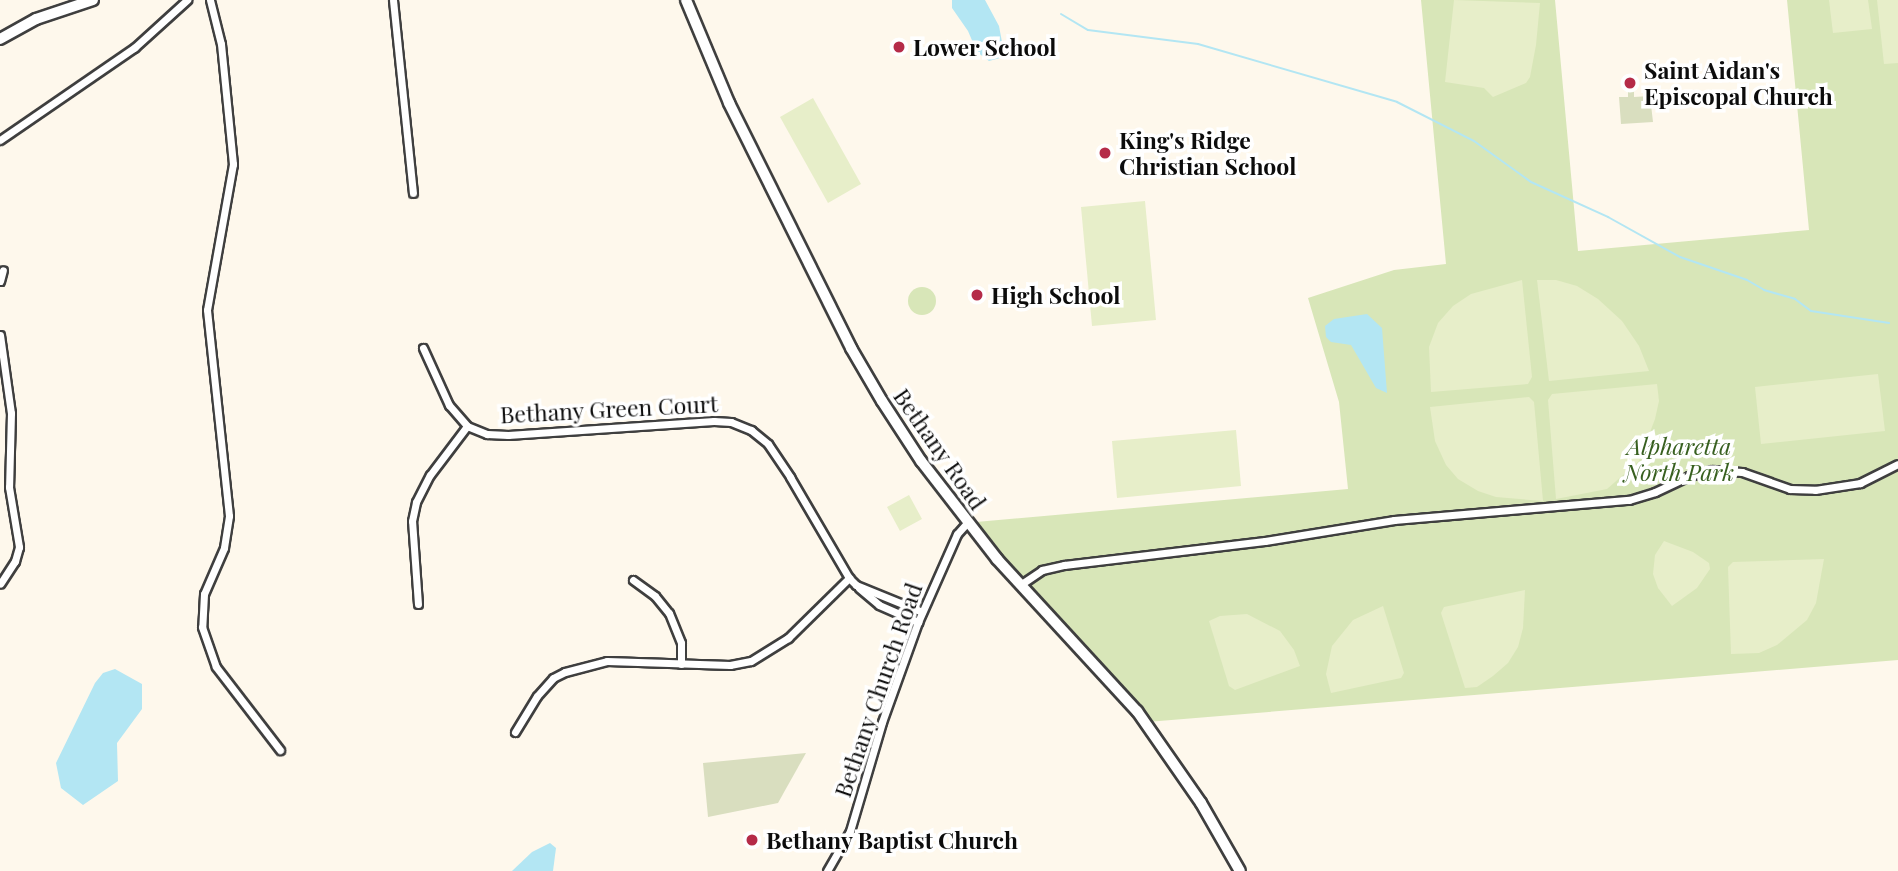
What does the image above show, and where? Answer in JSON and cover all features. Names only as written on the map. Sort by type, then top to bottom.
[{"type":"street","points":[[0,39],[36,19],[93,0]]},
{"type":"street","points":[[0,139],[134,48],[187,0]]},
{"type":"street","points":[[210,0],[221,44],[233,164],[207,310],[229,516],[224,548],[204,594],[202,627],[216,667],[281,750]]},
{"type":"street","points":[[393,0],[413,193]]},
{"type":"street","name":"Bethany Road","points":[[686,0],[729,103],[851,348],[921,461],[967,523],[1020,585],[1137,711],[1201,803],[1240,871]]},
{"type":"street","points":[[0,281],[3,270]]},
{"type":"street","points":[[0,335],[11,413],[9,487],[19,547],[15,561],[0,584]]},
{"type":"street","name":"Bethany Green Court","points":[[423,348],[449,405],[467,426],[487,434],[508,435],[714,421],[742,425],[768,444],[849,579],[856,585],[922,612]]},
{"type":"street","points":[[418,604],[412,521],[416,502],[430,475],[467,426]]},
{"type":"street","points":[[1020,585],[1042,570],[1064,565],[1265,541],[1394,520],[1629,500],[1655,492],[1689,476],[1712,470],[1742,472],[1790,489],[1815,490],[1860,483],[1898,464]]},
{"type":"street","name":"Bethany Church Road","points":[[827,871],[850,831],[882,722],[922,612],[957,534],[967,523]]},
{"type":"street","points":[[515,732],[537,696],[553,678],[575,668],[607,661],[730,665],[761,656],[788,638],[849,579]]},
{"type":"street","points":[[633,580],[655,596],[669,613],[681,643],[681,664]]},
{"type":"street","points":[[856,585],[879,605],[918,622]]},
{"type":"green space","name":"Alpharetta North Park","points":[[1421,0],[1555,0],[1578,251],[1809,230],[1787,0],[1898,0],[1898,660],[1147,722],[1027,592],[976,522],[1348,489],[1339,402],[1308,298],[1394,270],[1446,264]]},
{"type":"green space","points":[[1454,0],[1540,3],[1536,45],[1530,77],[1526,83],[1493,97],[1484,88],[1445,82]]},
{"type":"green space","points":[[1829,0],[1868,0],[1872,29],[1833,33]]},
{"type":"green space","points":[[1877,0],[1898,0],[1898,63],[1884,64]]},
{"type":"green space","points":[[1634,91],[1634,97],[1650,96],[1653,122],[1621,124],[1619,97],[1628,97],[1628,92]]},
{"type":"green space","points":[[813,98],[861,184],[828,203],[780,117]]},
{"type":"green space","points":[[1145,201],[1156,320],[1092,326],[1081,207]]},
{"type":"green space","points":[[1522,280],[1532,377],[1528,384],[1431,392],[1429,347],[1438,323],[1453,306],[1471,294]]},
{"type":"green space","points":[[1537,280],[1556,280],[1577,286],[1598,299],[1622,321],[1639,346],[1649,371],[1549,381]]},
{"type":"green space","points":[[922,287],[932,291],[936,301],[932,311],[922,315],[912,311],[908,301],[912,291]]},
{"type":"green space","points":[[1878,374],[1885,431],[1761,444],[1755,387]]},
{"type":"green space","points":[[1657,384],[1659,401],[1655,419],[1639,461],[1607,489],[1556,499],[1548,400],[1552,394]]},
{"type":"green space","points":[[1529,397],[1534,402],[1543,501],[1496,497],[1478,491],[1458,479],[1446,465],[1435,441],[1430,407]]},
{"type":"green space","points":[[1236,430],[1241,486],[1117,498],[1112,441]]},
{"type":"green space","points":[[909,495],[922,519],[900,531],[887,507]]},
{"type":"green space","points":[[1664,541],[1693,552],[1709,563],[1710,569],[1697,588],[1672,606],[1658,588],[1653,574],[1655,555]]},
{"type":"green space","points":[[1824,559],[1816,603],[1807,620],[1777,645],[1759,653],[1731,654],[1728,567],[1733,562]]},
{"type":"green space","points":[[1525,590],[1523,628],[1518,647],[1508,663],[1493,676],[1477,687],[1465,688],[1441,613],[1444,607]]},
{"type":"green space","points":[[1383,606],[1404,673],[1401,678],[1331,693],[1326,674],[1332,646],[1353,620]]},
{"type":"green space","points":[[1247,614],[1280,631],[1294,650],[1300,666],[1235,690],[1229,686],[1209,621],[1220,616]]},
{"type":"green space","points":[[806,753],[778,803],[708,817],[703,763]]},
{"type":"water","points":[[952,0],[985,0],[999,26],[1002,42],[1000,58],[989,61],[977,52],[968,31],[952,8]]},
{"type":"water","points":[[1367,314],[1382,328],[1387,393],[1376,388],[1351,345],[1331,342],[1326,337],[1325,326],[1334,319]]},
{"type":"water","points":[[115,669],[142,684],[142,709],[117,743],[118,781],[83,805],[61,788],[56,763],[95,683],[103,673]]},
{"type":"water","points":[[550,843],[556,848],[553,871],[512,871],[532,852]]},
{"type":"waterway","points":[[1061,14],[1088,30],[1198,44],[1397,102],[1474,141],[1531,182],[1608,217],[1680,257],[1747,280],[1764,290],[1795,299],[1811,311],[1889,323]]},
{"type":"place","name":"Lower School","points":[[899,47]]},
{"type":"place","name":"Saint Aidan's Episcopal Church","points":[[1630,83]]},
{"type":"place","name":"King's Ridge Christian School","points":[[1105,153]]},
{"type":"place","name":"High School","points":[[977,295]]},
{"type":"place","name":"Bethany Baptist Church","points":[[752,840]]}]
